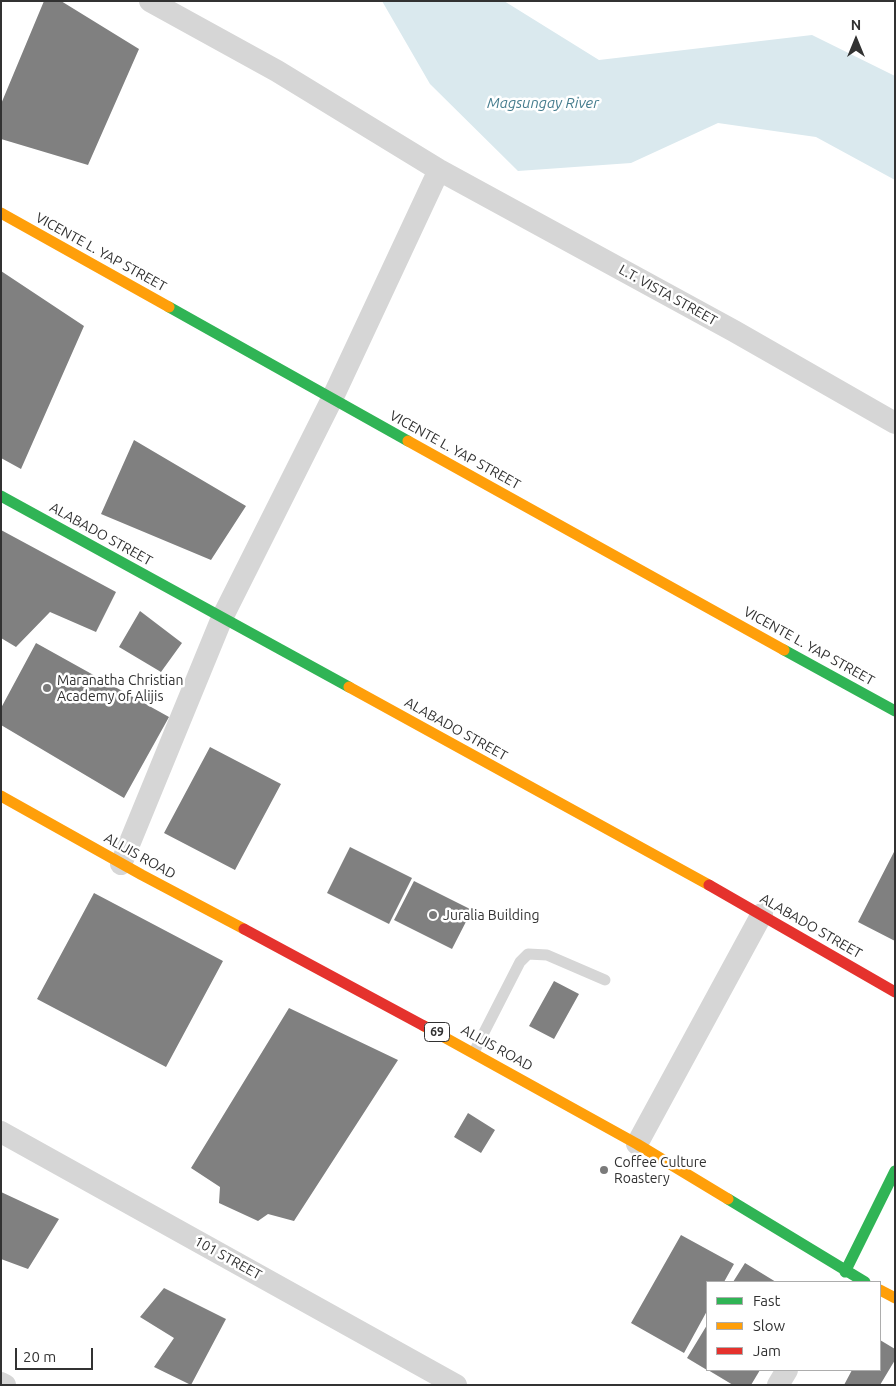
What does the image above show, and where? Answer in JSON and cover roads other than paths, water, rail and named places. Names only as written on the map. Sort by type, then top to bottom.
[{"type":"street","name":"L.T. VISTA STREET","points":[[150,1],[277,71],[439,170],[734,331],[895,423]]},
{"type":"street","points":[[121,864],[222,618],[332,399],[439,170]]},
{"type":"street","name":"VICENTE L. YAP STREET","points":[[1,213],[332,399],[895,710]]},
{"type":"street","name":"ALABADO STREET","points":[[1,496],[762,914],[895,992]]},
{"type":"street","name":"ALIJIS ROAD","points":[[1,796],[121,864],[474,1052],[637,1144],[850,1279]]},
{"type":"street","points":[[637,1144],[762,914]]},
{"type":"street","name":"101 STREET","points":[[1,1132],[456,1385]]},
{"type":"street","points":[[850,1279],[895,1171]]},
{"type":"street","points":[[881,1291],[895,1298]]},
{"type":"street","points":[[778,1385],[786,1371]]},
{"type":"lane","points":[[474,1052],[520,962],[528,954],[547,955],[605,980]]},
{"type":"water","name":"Magsungay River","points":[[382,1],[504,1],[599,60],[812,35],[895,76],[895,180],[816,137],[718,123],[631,163],[518,171],[430,84]]},
{"type":"place","name":"Maranatha Christian Academy of Alijis","points":[[47,688]]},
{"type":"place","name":"Juralia Building","points":[[433,915]]},
{"type":"place","name":"Coffee Culture Roastery","points":[[604,1170]]}]
